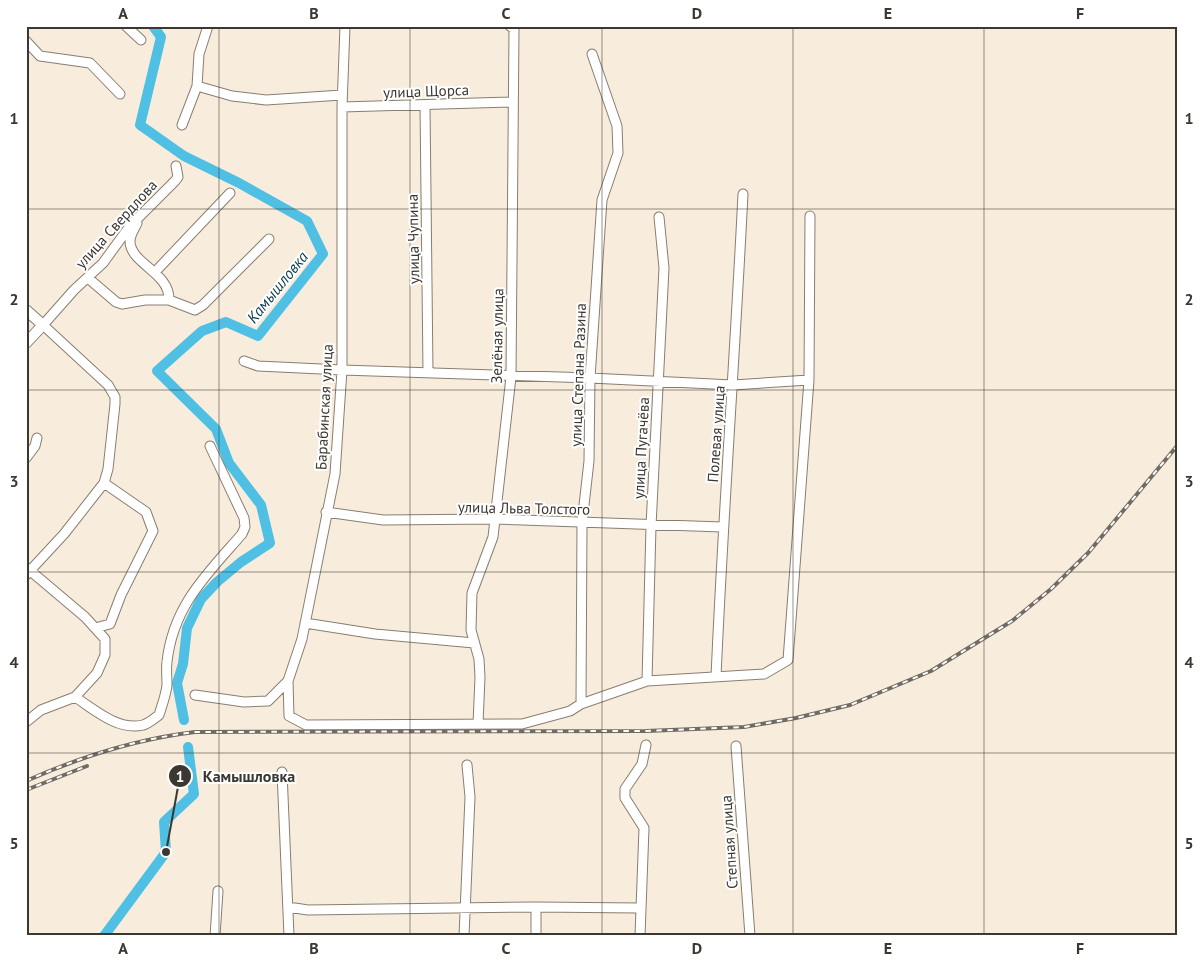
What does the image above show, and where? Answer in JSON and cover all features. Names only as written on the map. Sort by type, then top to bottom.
[{"type":"main road","points":[[26,310],[42,325]]},
{"type":"main road","name":"улица Свердлова","points":[[26,343],[42,325]]},
{"type":"street","points":[[126,26],[141,40]]},
{"type":"street","points":[[182,124],[198,86],[199,54],[208,26]]},
{"type":"street","name":"Барабинская улица","points":[[288,682],[305,623],[335,474],[342,370],[342,95],[345,26]]},
{"type":"street","name":"Зелёная улица","points":[[478,724],[480,677],[479,659],[471,630],[472,592],[491,543],[511,377],[514,29],[510,26]]},
{"type":"street","points":[[26,41],[40,56],[90,64],[120,94]]},
{"type":"street","name":"улица Степана Разина","points":[[581,704],[582,523],[589,461],[590,378],[602,200],[618,153],[617,126],[592,54]]},
{"type":"street","points":[[198,86],[232,96],[266,100],[342,95]]},
{"type":"street","name":"улица Щорса","points":[[342,107],[512,102]]},
{"type":"street","name":"улица Чупина","points":[[425,106],[428,372]]},
{"type":"street","name":"улица Свердлова","points":[[42,325],[74,290],[88,278],[138,218],[175,181],[178,177],[176,166]]},
{"type":"street","points":[[155,272],[230,193]]},
{"type":"street","name":"Полевая улица","points":[[716,677],[722,527],[733,385],[743,194]]},
{"type":"street","points":[[288,682],[289,716],[306,725],[522,724],[570,711],[581,704],[647,681],[764,674],[788,660],[809,380],[810,216]]},
{"type":"street","name":"улица Пугачёва","points":[[647,681],[651,526],[664,268],[659,217]]},
{"type":"street","points":[[138,218],[130,238],[130,244],[139,258],[155,272],[167,287],[169,300]]},
{"type":"street","points":[[88,278],[116,302],[122,304],[145,300],[169,300],[195,310],[203,305],[269,239]]},
{"type":"street","points":[[26,722],[41,710],[75,697],[97,673],[106,655],[105,639],[27,571],[64,534],[104,483],[108,469],[116,404],[112,391],[42,325]]},
{"type":"street","points":[[244,361],[258,366],[733,385],[809,380]]},
{"type":"street","points":[[26,458],[35,446],[36,438]]},
{"type":"street","points":[[75,697],[113,722],[129,726],[144,725],[160,715],[167,687],[167,662],[176,623],[184,605],[194,588],[242,534],[245,527],[244,518],[210,446]]},
{"type":"street","points":[[94,628],[110,624],[121,595],[153,531],[146,512],[104,483]]},
{"type":"street","name":"улица Льва Толстого","points":[[326,512],[383,520],[495,519],[651,526],[722,527]]},
{"type":"street","points":[[305,623],[375,634],[474,643]]},
{"type":"street","points":[[195,694],[244,702],[268,701],[288,682]]},
{"type":"street","points":[[640,936],[644,828],[625,798],[625,789],[642,764],[646,745]]},
{"type":"street","name":"Степная улица","points":[[736,746],[750,936]]},
{"type":"street","points":[[464,936],[470,797],[467,765]]},
{"type":"street","points":[[282,772],[289,936]]},
{"type":"street","points":[[215,936],[218,892]]},
{"type":"street","points":[[288,907],[308,910],[536,907],[640,908]]},
{"type":"street","points":[[536,907],[536,936]]},
{"type":"waterway","name":"Камышловка","points":[[153,26],[161,37],[140,125],[184,156],[239,183],[307,221],[323,254],[258,336],[226,322],[202,331],[157,371],[216,429],[229,463],[261,505],[270,543],[241,562],[217,582],[201,599],[187,628],[183,664],[177,683],[184,720]]},
{"type":"waterway","name":"Камышловка","points":[[104,936],[166,852],[164,822],[194,794],[188,747]]},
{"type":"railway","points":[[26,781],[67,764],[109,750],[151,739],[195,732],[646,731],[744,727],[796,718],[850,705],[931,671],[1012,621],[1051,589],[1088,553],[1177,446]]},
{"type":"railway","points":[[26,790],[87,766]]},
{"type":"place","name":"Камышловка","points":[[166,852]]}]
